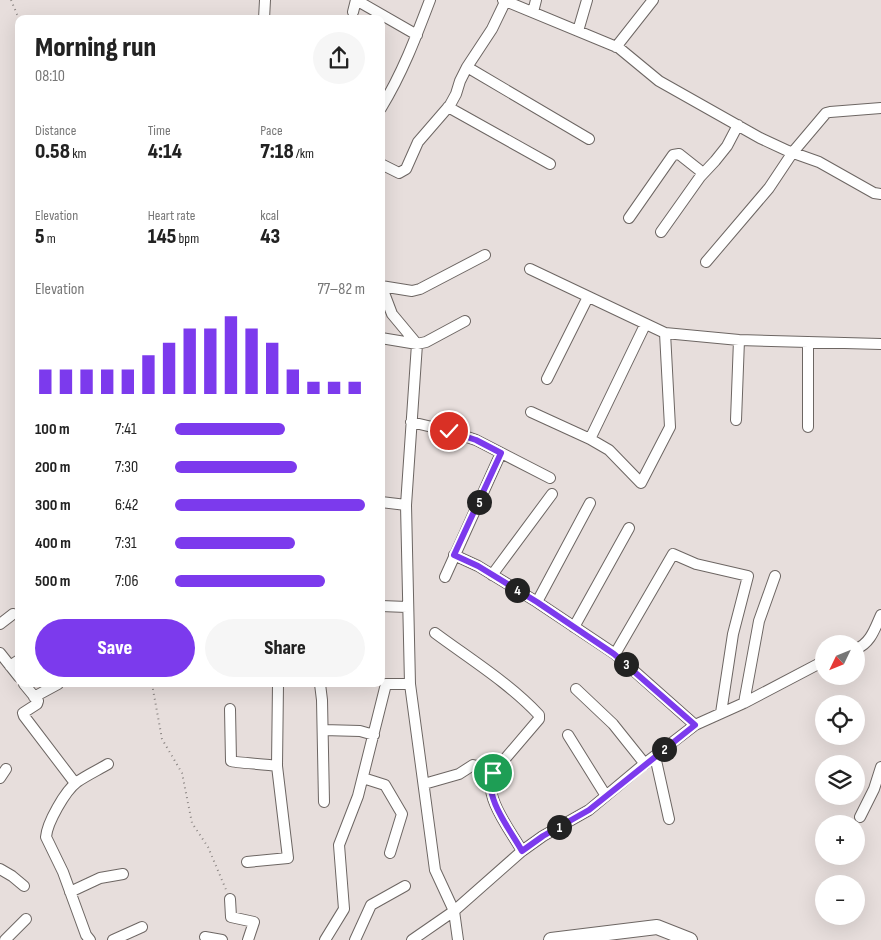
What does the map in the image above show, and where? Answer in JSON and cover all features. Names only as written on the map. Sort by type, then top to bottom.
[{"type":"main road","points":[[551,940],[657,927],[690,940]]},
{"type":"street","points":[[264,15],[265,0]]},
{"type":"street","points":[[353,12],[356,0],[382,15]]},
{"type":"street","points":[[385,101],[395,85],[430,0]]},
{"type":"street","points":[[533,12],[536,0]]},
{"type":"street","points":[[578,31],[587,0]]},
{"type":"street","points":[[616,47],[653,0]]},
{"type":"street","points":[[385,169],[399,173],[406,169],[418,142],[448,107],[456,94],[467,67],[492,29],[504,1],[616,47],[659,80],[738,125],[788,151],[819,162],[874,193],[881,194]]},
{"type":"street","points":[[385,17],[417,35]]},
{"type":"street","points":[[467,67],[589,139]]},
{"type":"street","points":[[448,107],[550,164]]},
{"type":"street","points":[[706,262],[769,188],[793,152],[826,113],[881,108]]},
{"type":"street","points":[[661,232],[703,173],[727,146],[738,125]]},
{"type":"street","points":[[629,218],[672,155],[679,154],[703,173]]},
{"type":"street","points":[[385,286],[412,291],[420,290],[485,254]]},
{"type":"street","points":[[530,269],[666,333],[739,340],[881,344]]},
{"type":"street","points":[[385,296],[392,314],[417,344],[406,505],[410,684],[435,870],[454,911],[458,940]]},
{"type":"street","points":[[547,379],[588,297]]},
{"type":"street","points":[[385,339],[417,344],[426,342],[465,321]]},
{"type":"street","points":[[590,439],[645,324]]},
{"type":"street","points":[[531,412],[590,439],[609,450],[641,483],[670,426],[666,333]]},
{"type":"street","points":[[736,420],[739,340]]},
{"type":"street","points":[[808,342],[808,427]]},
{"type":"street","points":[[412,422],[467,437],[550,478]]},
{"type":"street","points":[[444,577],[501,453]]},
{"type":"street","points":[[492,575],[552,494]]},
{"type":"street","points":[[385,502],[406,505]]},
{"type":"street","points":[[537,602],[590,504]]},
{"type":"street","points":[[574,627],[629,528]]},
{"type":"street","points":[[614,654],[673,554],[696,564],[748,576],[733,634],[721,713]]},
{"type":"street","points":[[454,555],[537,602],[614,654],[695,725]]},
{"type":"street","points":[[744,703],[759,620],[775,576]]},
{"type":"street","points":[[385,606],[407,607]]},
{"type":"street","points":[[0,624],[13,614]]},
{"type":"street","points":[[865,644],[869,641],[881,615]]},
{"type":"street","points":[[435,633],[491,674],[539,715],[539,719],[492,775],[490,792],[496,807],[522,851]]},
{"type":"street","points":[[0,653],[14,663]]},
{"type":"street","points":[[412,940],[454,911],[522,851],[543,836],[589,810],[695,725],[744,703],[815,666]]},
{"type":"street","points":[[325,940],[344,909],[339,845],[358,796],[386,684],[410,684]]},
{"type":"street","points":[[26,687],[38,701],[37,704],[23,713],[24,716],[76,783]]},
{"type":"street","points":[[34,697],[52,687]]},
{"type":"street","points":[[247,862],[288,858],[277,766],[278,687]]},
{"type":"street","points":[[320,687],[324,802]]},
{"type":"street","points":[[576,689],[613,724],[645,764]]},
{"type":"street","points":[[230,709],[231,761],[234,763],[253,762],[277,766]]},
{"type":"street","points":[[323,730],[360,731],[374,735]]},
{"type":"street","points":[[568,735],[606,796]]},
{"type":"street","points":[[655,756],[669,819]]},
{"type":"street","points":[[85,938],[63,872],[46,837],[46,832],[59,806],[76,783],[108,764]]},
{"type":"street","points":[[424,784],[459,774],[473,765],[492,775]]},
{"type":"street","points":[[861,815],[874,789],[881,767]]},
{"type":"street","points":[[363,778],[385,785],[402,814],[390,853]]},
{"type":"street","points":[[0,869],[24,886]]},
{"type":"street","points":[[70,892],[100,878],[123,874]]},
{"type":"street","points":[[355,940],[371,905],[405,886]]},
{"type":"street","points":[[230,899],[231,917],[254,922],[248,940]]},
{"type":"street","points":[[5,940],[26,919]]},
{"type":"street","points":[[113,940],[142,926]]},
{"type":"street","points":[[205,937],[222,940]]},
{"type":"path","points":[[11,0],[17,15]]},
{"type":"path","points":[[153,687],[162,739],[182,773],[192,823],[208,848],[230,899]]},
{"type":"route","points":[[449,431],[476,440],[501,453],[454,555],[478,566],[537,602],[614,654],[695,725],[589,810],[543,836],[522,851],[496,807],[490,792],[490,779],[493,773]]}]
